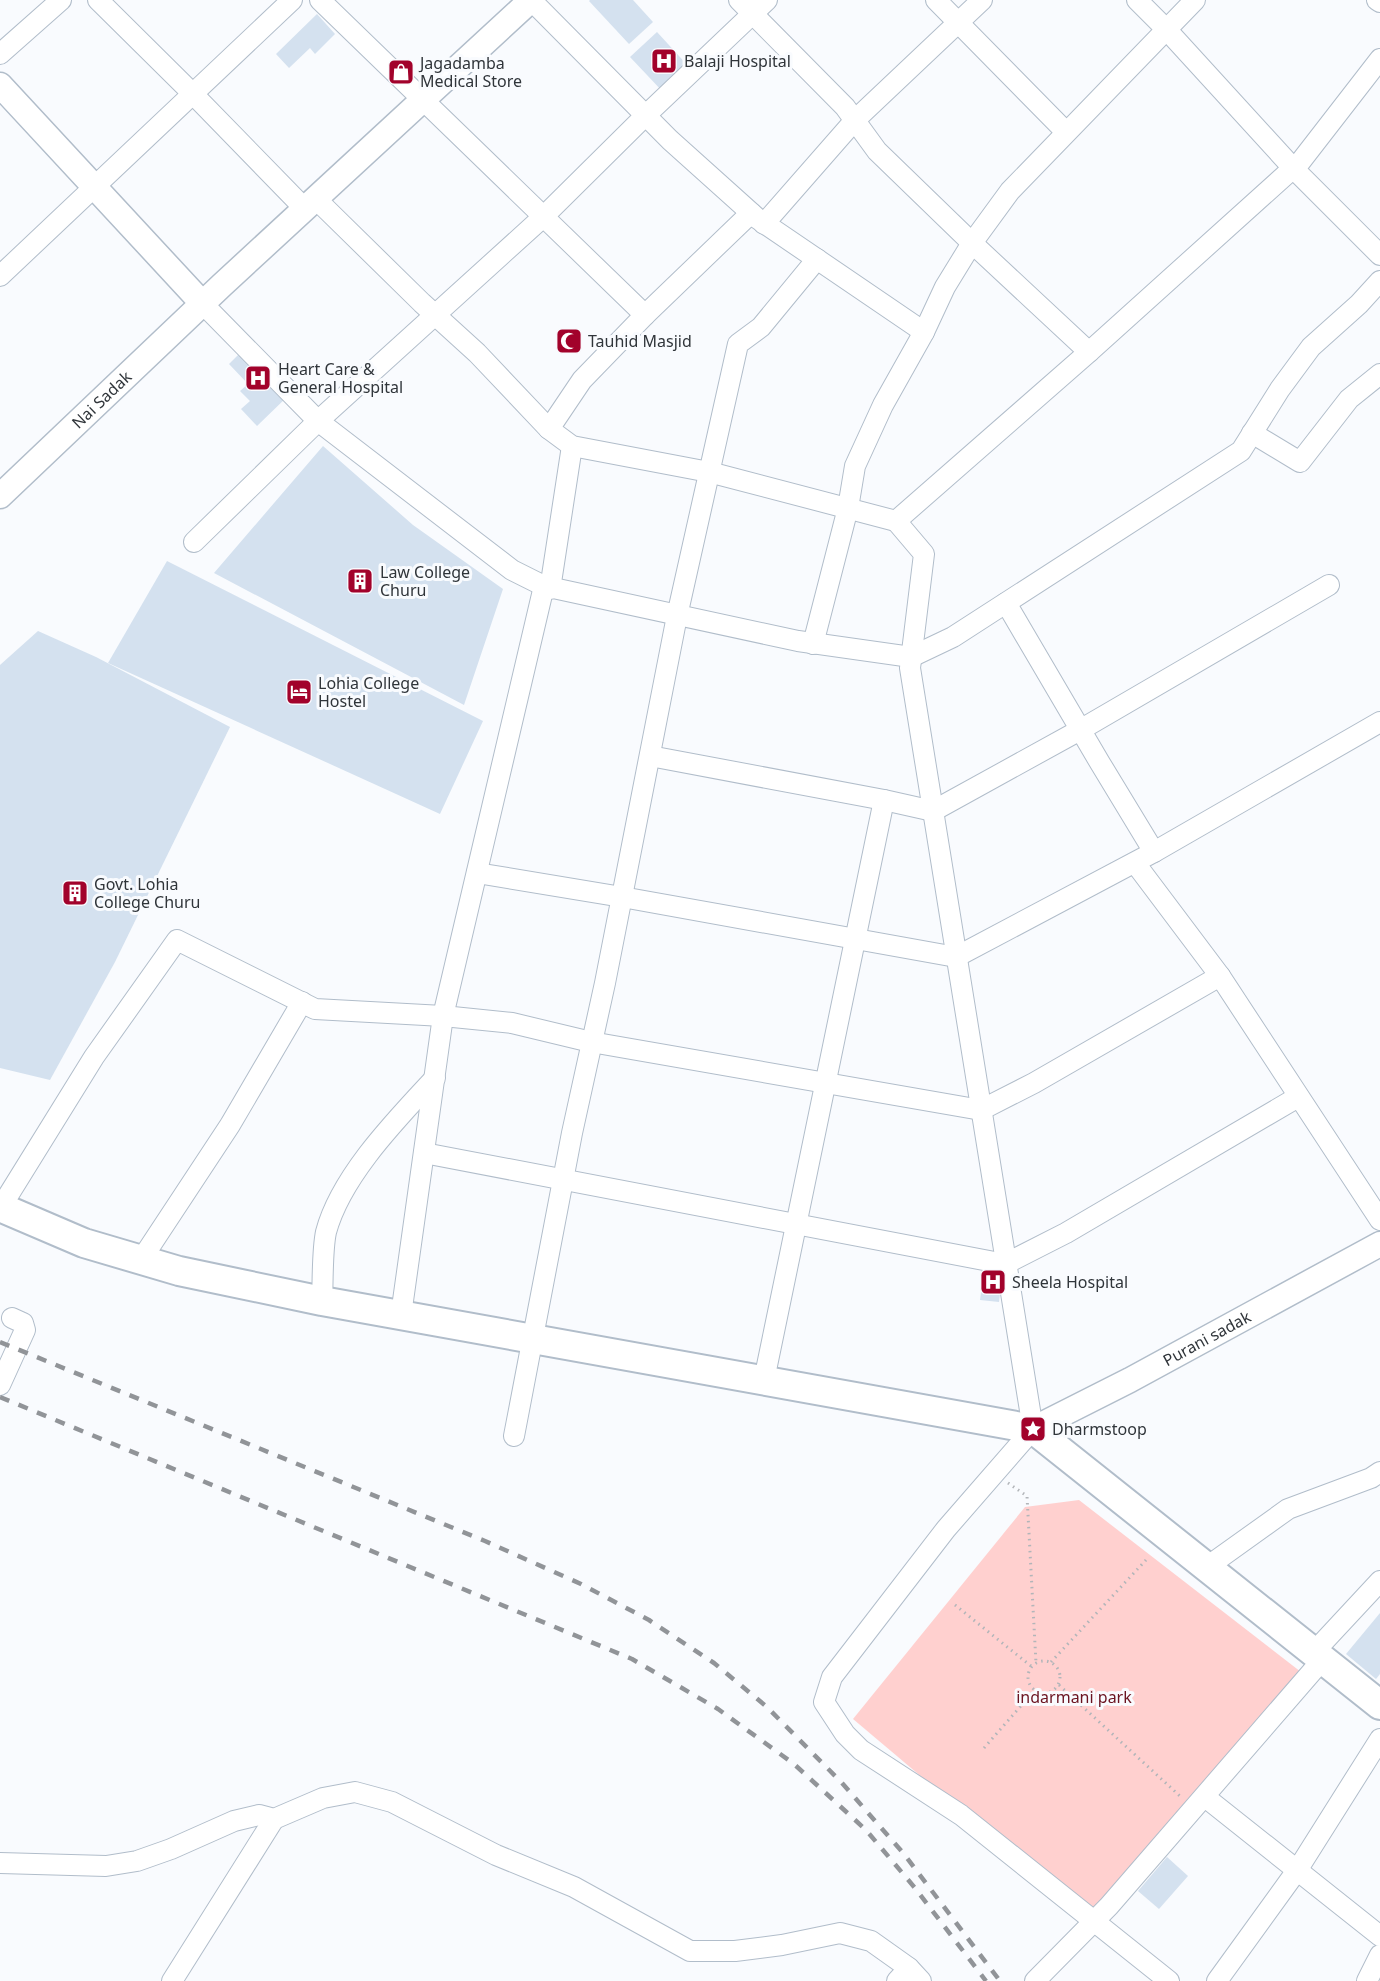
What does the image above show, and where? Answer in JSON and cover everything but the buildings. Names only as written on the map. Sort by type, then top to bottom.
[{"type":"highway","points":[[1,1207],[84,1243],[179,1271],[322,1301],[1033,1429],[1380,1705]]},
{"type":"main road","name":"Nai Sadak","points":[[0,496],[531,0]]},
{"type":"main road","points":[[0,85],[203,304]]},
{"type":"main road","name":"Purani sadak","points":[[1033,1429],[1140,1374],[1380,1244]]},
{"type":"street","points":[[0,54],[61,0]]},
{"type":"street","points":[[98,0],[192,93],[311,204],[477,353],[549,429],[572,446],[709,472],[896,521],[924,554],[910,668],[1033,1429],[946,1528],[832,1677],[824,1702],[845,1734],[861,1750],[961,1815],[1169,1981]]},
{"type":"street","points":[[0,276],[292,0]]},
{"type":"street","points":[[320,0],[645,315]]},
{"type":"street","points":[[531,0],[645,116],[758,218],[924,332]]},
{"type":"street","points":[[194,542],[318,421],[543,217],[645,116],[746,7],[767,0]]},
{"type":"street","points":[[936,0],[1066,132]]},
{"type":"street","points":[[549,429],[582,380],[645,315],[758,218],[855,120],[982,0]]},
{"type":"street","points":[[1137,0],[1293,168],[1380,255]]},
{"type":"street","points":[[813,644],[848,508],[855,466],[883,405],[924,332],[945,287],[972,243],[1010,191],[1195,0]]},
{"type":"street","points":[[746,7],[845,107],[877,151],[1089,352]]},
{"type":"street","points":[[896,521],[1089,352],[1293,168],[1380,59]]},
{"type":"street","points":[[514,1436],[563,1178],[622,897],[677,616],[738,344],[761,327],[817,259]]},
{"type":"street","points":[[203,304],[318,421],[512,570],[547,588],[813,644],[911,657],[953,637],[1241,452],[1280,389],[1311,347],[1359,304],[1380,281]]},
{"type":"street","points":[[1252,433],[1300,462],[1349,399],[1380,374]]},
{"type":"street","points":[[401,1315],[444,1016],[547,588],[572,446]]},
{"type":"street","points":[[650,756],[933,811],[1080,730],[1329,585]]},
{"type":"street","points":[[1006,603],[1154,852]]},
{"type":"street","points":[[477,873],[956,957],[1154,852],[1380,723]]},
{"type":"street","points":[[764,1380],[884,800]]},
{"type":"street","points":[[1135,862],[1220,976],[1380,1220]]},
{"type":"street","points":[[1,1207],[94,1057],[177,939],[315,1009],[444,1016],[512,1023],[591,1042],[981,1110],[1034,1083],[1220,976]]},
{"type":"street","points":[[141,1260],[230,1125],[302,1002]]},
{"type":"street","points":[[322,1301],[326,1233],[343,1190],[395,1121],[435,1078]]},
{"type":"street","points":[[424,1153],[1005,1264],[1066,1233],[1298,1097]]},
{"type":"street","points":[[1,1378],[25,1330],[23,1323],[12,1318]]},
{"type":"street","points":[[1207,1568],[1288,1509],[1377,1479]]},
{"type":"street","points":[[1035,1981],[1095,1922],[1205,1797],[1380,1581]]},
{"type":"street","points":[[1217,1981],[1298,1869],[1380,1739]]},
{"type":"street","points":[[172,1981],[274,1819],[323,1798],[355,1792],[392,1802],[496,1855],[574,1887],[690,1951],[735,1951],[782,1945],[840,1933],[871,1941],[909,1977]]},
{"type":"street","points":[[1205,1797],[1380,1936]]},
{"type":"street","points":[[0,1863],[106,1866],[137,1861],[171,1849],[234,1821],[260,1815],[274,1819]]},
{"type":"street","points":[[1367,1981],[1380,1954]]},
{"type":"path","points":[[994,1474],[1027,1496],[1036,1662]]},
{"type":"path","points":[[1051,1662],[1146,1560]]},
{"type":"path","points":[[955,1605],[1032,1666]]},
{"type":"path","points":[[1036,1662],[1051,1662],[1058,1669],[1059,1685],[1051,1692],[1045,1694],[1034,1691],[1028,1682],[1028,1671],[1036,1662]]},
{"type":"path","points":[[1059,1685],[1183,1798]]},
{"type":"path","points":[[984,1748],[1034,1691]]},
{"type":"green space","name":"indarmani park","points":[[1079,1500],[1301,1672],[1096,1924],[853,1719],[1025,1507]]},
{"type":"railway","points":[[0,1342],[485,1541],[581,1584],[649,1620],[714,1663],[767,1707],[842,1783],[904,1854],[1000,1981]]},
{"type":"railway","points":[[0,1397],[632,1659],[718,1709],[794,1764],[866,1830],[915,1888],[986,1981]]},
{"type":"place","name":"Balaji Hospital","points":[[664,61]]},
{"type":"place","name":"Jagadamba Medical Store","points":[[401,72]]},
{"type":"place","name":"Tauhid Masjid","points":[[569,341]]},
{"type":"place","name":"Heart Care & General Hospital","points":[[258,378]]},
{"type":"place","name":"Law College Churu","points":[[360,581]]},
{"type":"place","name":"Lohia College Hostel","points":[[299,692]]},
{"type":"place","name":"Govt. Lohia College Churu","points":[[75,893]]},
{"type":"place","name":"Sheela Hospital","points":[[993,1282]]},
{"type":"place","name":"Dharmstoop","points":[[1033,1429]]}]
